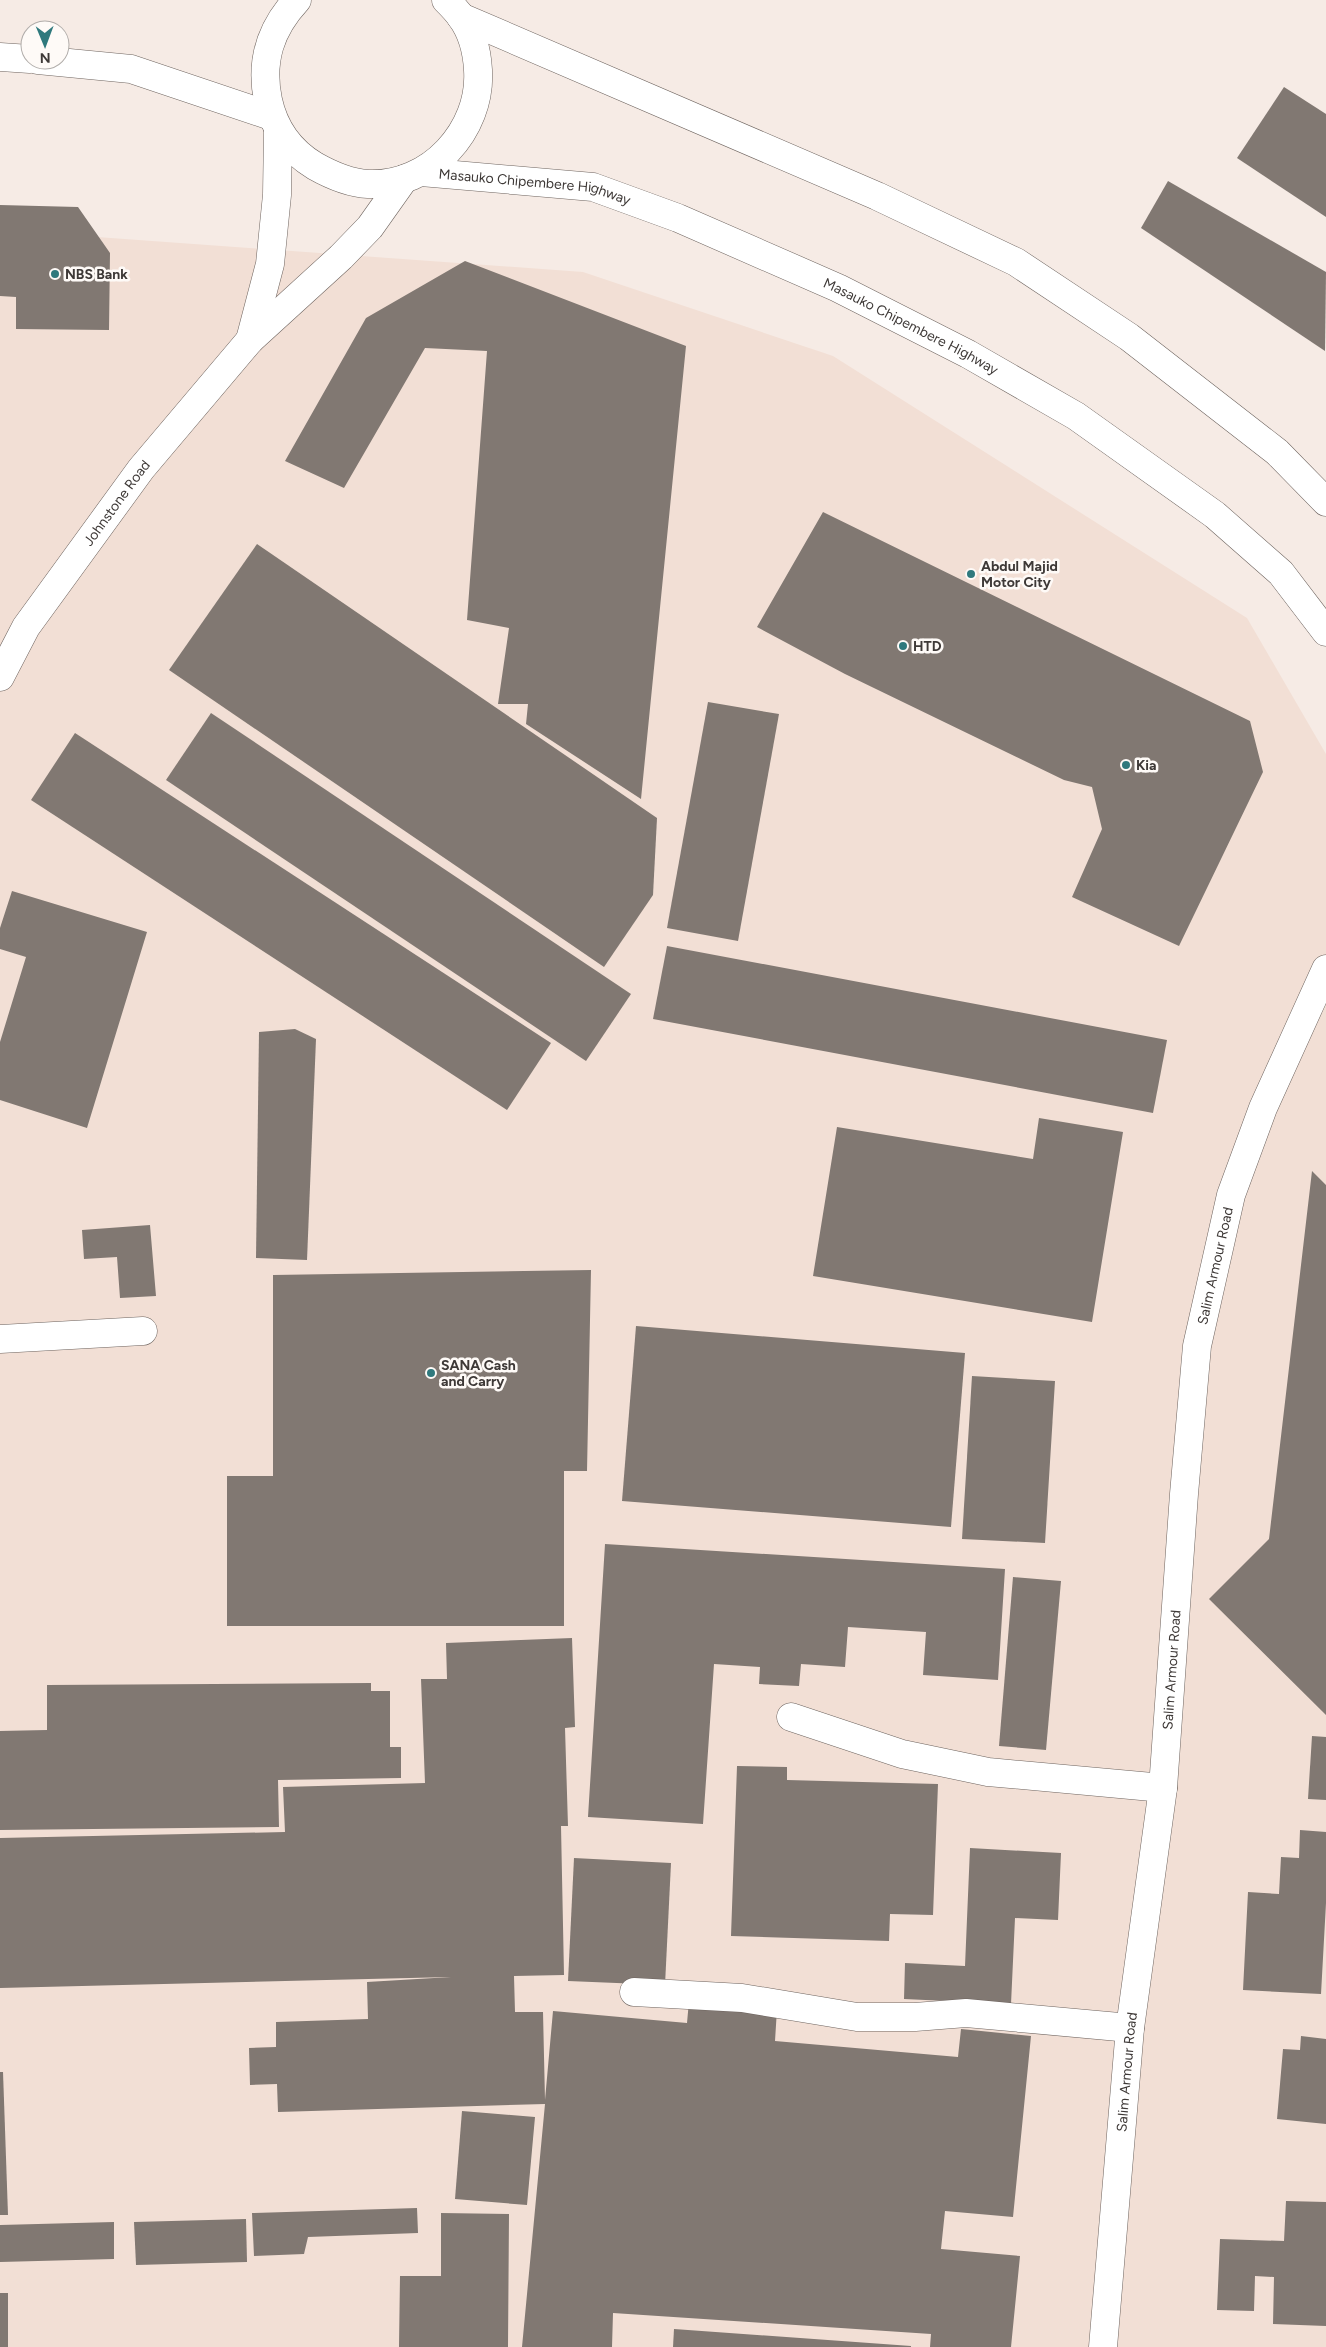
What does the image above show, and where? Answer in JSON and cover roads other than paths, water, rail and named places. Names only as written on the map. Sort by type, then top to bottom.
[{"type":"main road","points":[[250,340],[270,264],[277,195],[275,123],[264,82],[268,48],[282,16],[297,0]]},
{"type":"main road","points":[[413,175],[450,150],[471,120],[479,86],[477,49],[453,8]]},
{"type":"main road","points":[[453,8],[877,196],[1016,262],[1129,336],[1277,452],[1326,502]]},
{"type":"main road","points":[[1,59],[20,59]]},
{"type":"main road","points":[[70,63],[131,69],[275,123]]},
{"type":"main road","name":"Masauko Chipembere Highway","points":[[275,123],[302,158],[333,176],[368,184],[413,175],[593,187],[678,218],[829,284],[968,354],[1076,416],[1215,515],[1281,573],[1326,632]]},
{"type":"main road","name":"Johnstone Road","points":[[0,677],[26,627],[141,469],[250,340],[341,257],[370,227],[413,175]]},
{"type":"main road","name":"Salim Armour Road","points":[[1103,2347],[1130,2028],[1163,1788],[1184,1494],[1197,1346],[1231,1195],[1263,1108],[1318,1000],[1326,969]]},
{"type":"main road","points":[[0,1339],[143,1331]]},
{"type":"main road","points":[[791,1717],[902,1754],[988,1772],[1163,1788]]},
{"type":"main road","points":[[634,1992],[742,1998],[857,2017],[915,2017],[966,2013],[1130,2028]]},
{"type":"place","name":"NBS Bank","points":[[55,274]]},
{"type":"place","name":"Abdul Majid Motor City","points":[[971,574]]},
{"type":"place","name":"HTD","points":[[903,646]]},
{"type":"place","name":"Kia","points":[[1126,765]]},
{"type":"place","name":"SANA Cash and Carry","points":[[431,1373]]}]
